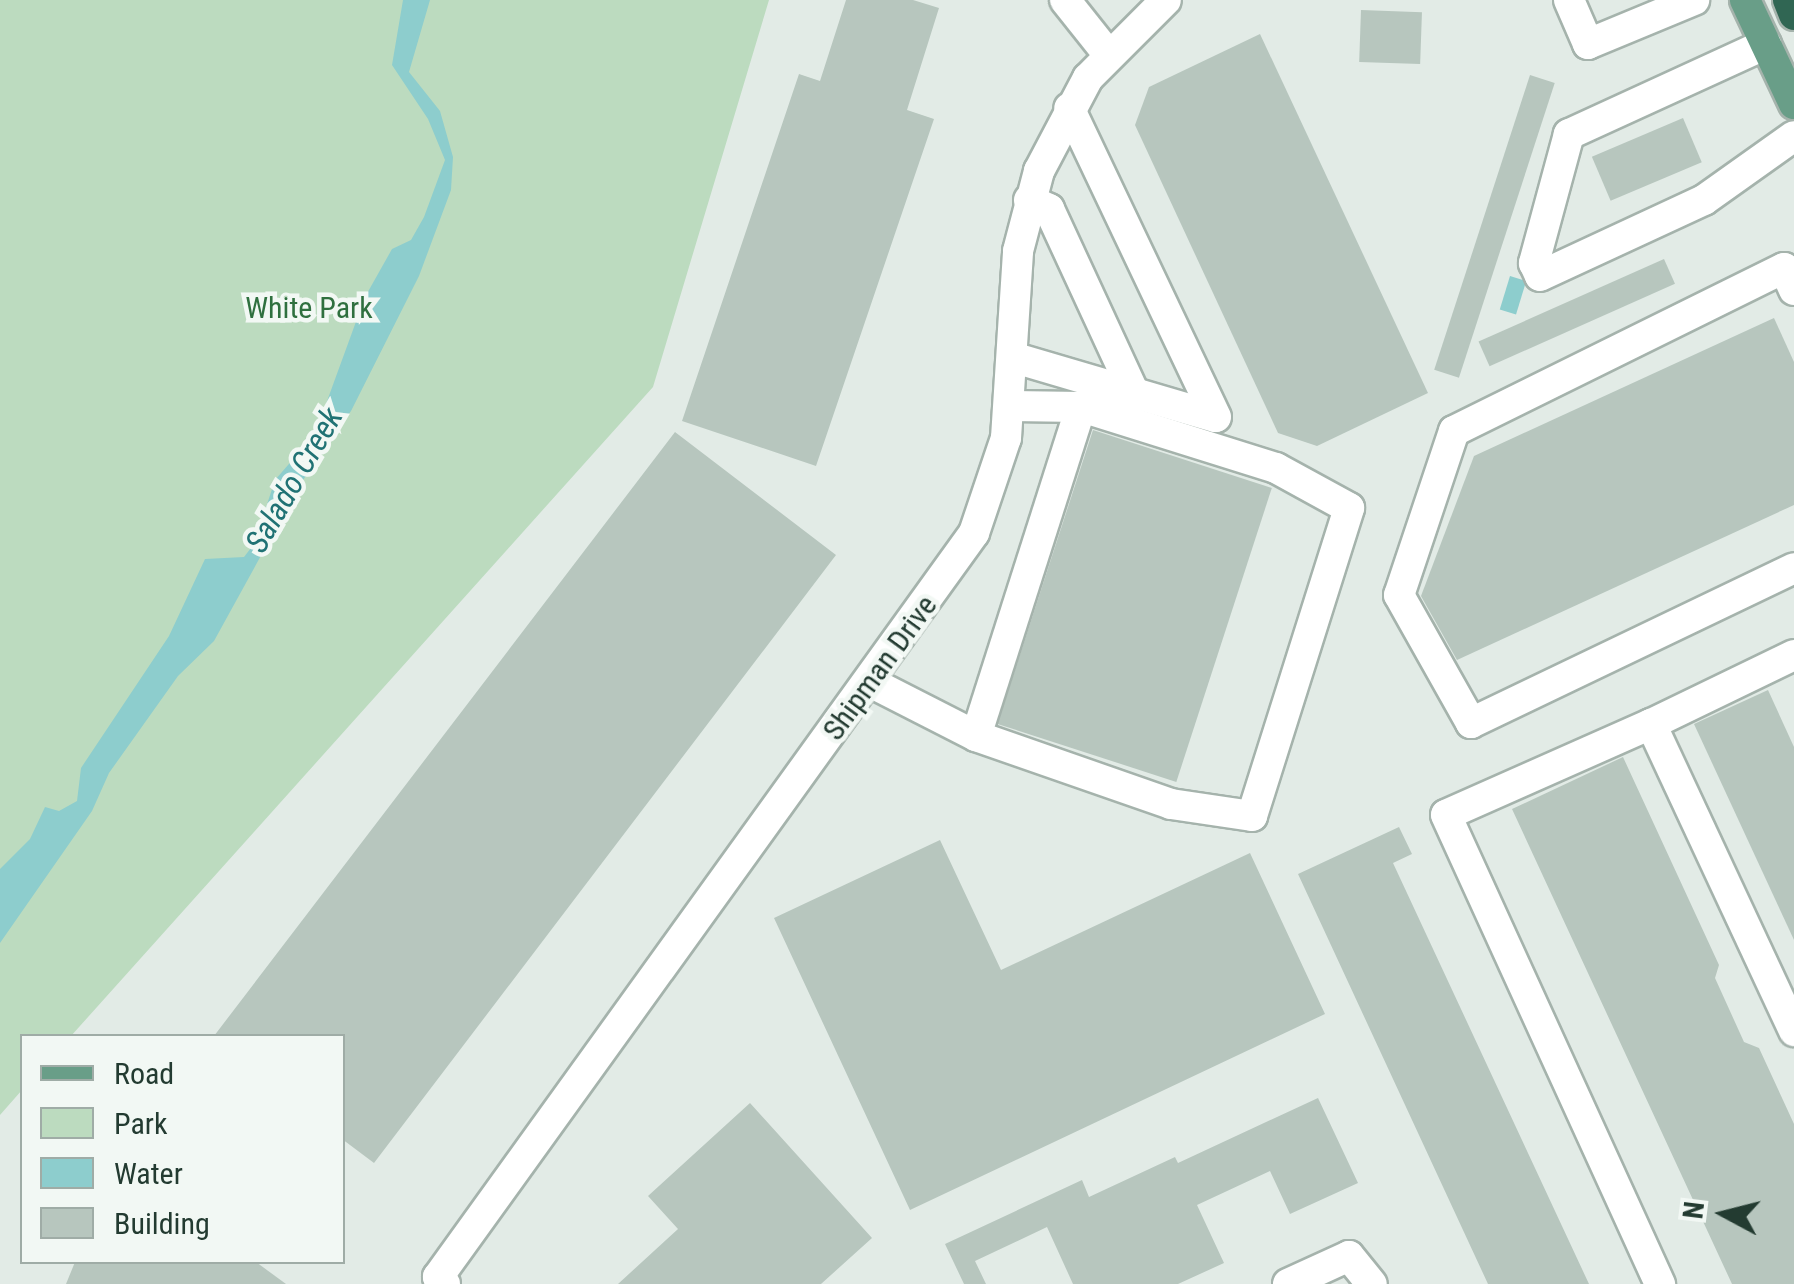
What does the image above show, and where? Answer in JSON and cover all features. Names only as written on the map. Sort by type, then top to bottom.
[{"type":"highway","points":[[1788,0],[1794,15]]},
{"type":"main road","points":[[1746,0],[1794,104]]},
{"type":"street","points":[[1065,0],[1108,54]]},
{"type":"street","name":"Shipman Drive","points":[[441,1280],[974,532],[1012,406],[1018,252],[1030,200],[1069,108],[1108,54],[1166,0]]},
{"type":"street","points":[[1568,0],[1588,44],[1694,0]]},
{"type":"street","points":[[1766,44],[1569,134],[1534,263],[1540,276],[1704,200],[1794,136]]},
{"type":"street","points":[[1015,358],[1216,418],[1069,108]]},
{"type":"street","points":[[1030,200],[1049,209],[1134,393]]},
{"type":"street","points":[[1794,290],[1784,268],[1454,431],[1399,595],[1471,723],[1794,568]]},
{"type":"street","points":[[870,682],[976,736],[1170,804],[1252,816],[1349,508],[1276,468],[1080,407],[1012,406]]},
{"type":"street","points":[[976,736],[1080,407]]},
{"type":"street","points":[[1660,1284],[1446,814],[1793,659]]},
{"type":"street","points":[[1651,724],[1794,1030]]},
{"type":"street","points":[[1288,1284],[1349,1256],[1372,1284]]},
{"type":"green space","name":"White Park","points":[[0,0],[769,0],[653,387],[73,1034],[20,1034],[20,1092],[0,1115]]},
{"type":"water","name":"Salado Creek","points":[[403,0],[430,0],[409,72],[440,111],[453,157],[451,190],[419,276],[351,411],[301,483],[214,641],[178,676],[109,773],[92,811],[0,943],[0,869],[30,839],[45,807],[59,811],[77,801],[81,768],[169,636],[205,559],[244,557],[254,544],[275,480],[315,434],[365,297],[392,249],[411,240],[424,217],[445,160],[428,119],[392,65]]},
{"type":"water","points":[[1510,276],[1526,281],[1516,314],[1500,309]]},
{"type":"building","points":[[846,0],[913,0],[939,8],[907,110],[934,119],[816,466],[682,421],[799,74],[820,81]]},
{"type":"building","points":[[1361,10],[1422,12],[1420,64],[1359,62]]},
{"type":"building","points":[[1260,34],[1428,393],[1317,446],[1278,433],[1135,125],[1149,87]]},
{"type":"building","points":[[1530,75],[1555,83],[1459,378],[1434,370]]},
{"type":"building","points":[[1683,118],[1702,162],[1611,201],[1592,157]]},
{"type":"building","points":[[1664,259],[1675,284],[1490,366],[1479,342]]},
{"type":"building","points":[[1774,318],[1794,362],[1794,505],[1457,660],[1421,596],[1474,456]]},
{"type":"building","points":[[1093,430],[1272,488],[1176,782],[998,724]]},
{"type":"building","points":[[675,432],[836,555],[374,1163],[345,1141],[345,1034],[216,1034]]},
{"type":"building","points":[[1768,690],[1794,747],[1794,940],[1694,724]]},
{"type":"building","points":[[1623,757],[1719,965],[1715,978],[1744,1042],[1759,1048],[1794,1124],[1794,1284],[1732,1284],[1512,809]]},
{"type":"building","points":[[1399,827],[1412,854],[1393,863],[1589,1284],[1488,1284],[1298,874]]},
{"type":"building","points":[[940,840],[1001,970],[1250,853],[1325,1014],[910,1210],[774,918]]},
{"type":"building","points":[[1318,1098],[1358,1183],[1290,1214],[1270,1171],[1197,1205],[1224,1263],[1178,1284],[1073,1284],[1047,1227],[975,1261],[986,1284],[964,1284],[945,1244],[1082,1180],[1089,1197],[1175,1157],[1178,1163]]},
{"type":"building","points":[[750,1103],[872,1238],[821,1284],[618,1284],[678,1229],[648,1196]]},
{"type":"building","points":[[74,1264],[259,1264],[286,1284],[66,1284]]}]
